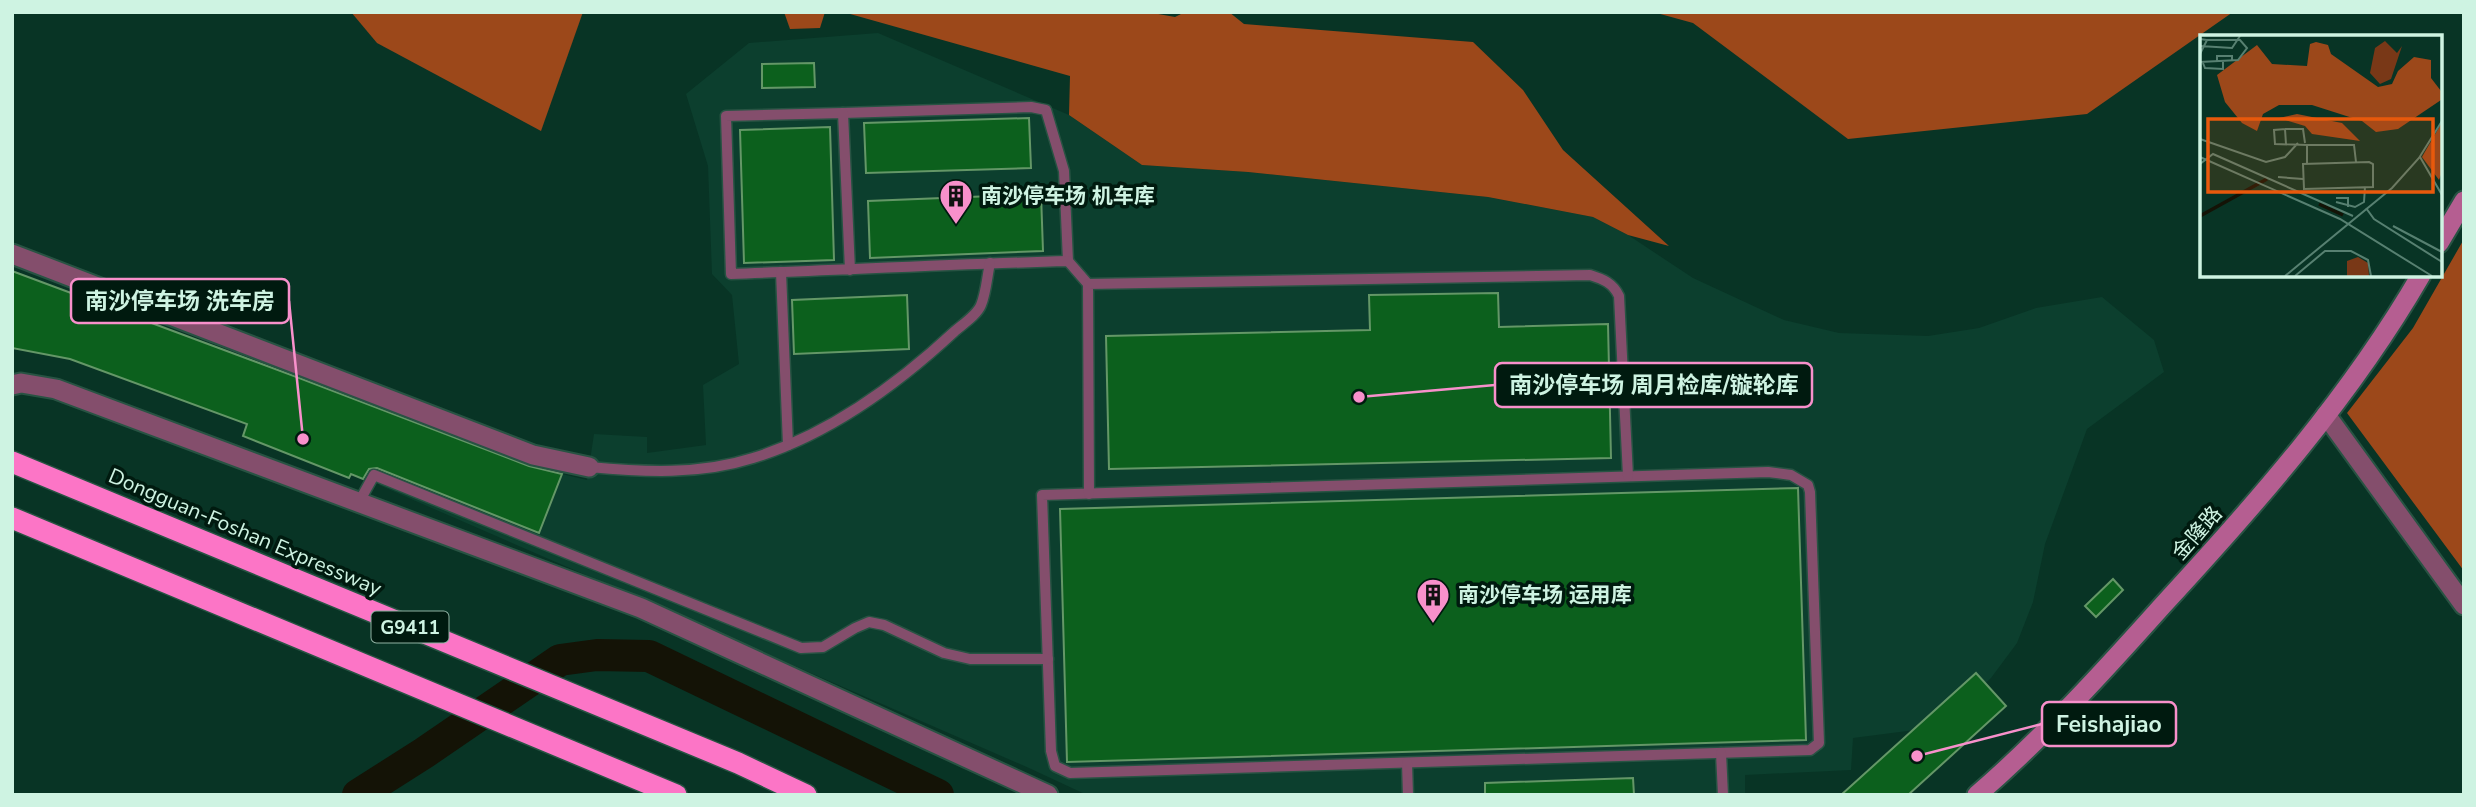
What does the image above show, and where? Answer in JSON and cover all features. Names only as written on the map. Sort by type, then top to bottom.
[{"type":"highway","name":"Dongguan-Foshan Expressway","points":[[12,462],[737,763],[806,795]]},
{"type":"highway","name":"G9411","points":[[12,518],[676,795]]},
{"type":"main road","points":[[2441,240],[2464,201]]},
{"type":"main road","name":"金隆路","points":[[1977,795],[2018,760],[2199,566],[2326,415],[2407,300],[2420,276]]},
{"type":"street","points":[[12,254],[533,455],[589,467]]},
{"type":"street","points":[[12,385],[21,383],[56,389],[642,608],[1048,795]]},
{"type":"street","points":[[2326,415],[2464,605]]},
{"type":"lane","points":[[1068,261],[731,274],[726,116],[1031,107],[1046,110],[1064,171],[1068,261],[1088,284],[1089,494]]},
{"type":"lane","points":[[843,113],[850,270]]},
{"type":"lane","points":[[589,467],[677,471],[752,458],[788,445],[846,415],[925,359],[981,307],[990,263]]},
{"type":"lane","points":[[781,272],[788,445]]},
{"type":"lane","points":[[1088,284],[1590,275],[1606,280],[1619,296],[1628,476]]},
{"type":"lane","points":[[1768,472],[1791,475],[1808,485],[1810,499],[1819,743],[1810,750],[1070,773],[1055,766],[1051,751],[1042,495],[1089,494],[1768,472]]},
{"type":"lane","points":[[359,502],[374,475],[801,648],[823,648],[869,622],[884,625],[944,653],[970,659],[1048,659]]},
{"type":"lane","points":[[1721,753],[1723,795]]},
{"type":"lane","points":[[1407,762],[1408,795]]},
{"type":"shaded area","points":[[351,12],[583,12],[541,131],[377,43]]},
{"type":"shaded area","points":[[784,12],[825,12],[820,28],[790,29]]},
{"type":"shaded area","points":[[843,12],[1147,12],[1175,17],[1185,12],[1229,12],[1244,24],[1473,42],[1523,90],[1563,150],[1669,246],[1628,235],[1593,217],[1488,197],[1248,172],[1142,165],[1069,115],[1070,76]]},
{"type":"shaded area","points":[[1653,12],[2233,12],[2087,114],[1848,139],[1693,23]]},
{"type":"shaded area","points":[[878,33],[1069,115],[1142,165],[1248,172],[1488,197],[1593,217],[1628,235],[1693,278],[1784,320],[1839,333],[1928,336],[1979,328],[2036,308],[2102,297],[2154,340],[2164,372],[2087,429],[2045,544],[2033,602],[2017,643],[1991,678],[1954,713],[1915,730],[1853,738],[1851,770],[1745,775],[1745,795],[1087,795],[379,485],[405,417],[545,470],[587,480],[594,434],[647,437],[647,453],[706,445],[703,385],[739,364],[732,295],[712,274],[708,166],[686,94],[749,43]]},
{"type":"shaded area","points":[[2464,239],[2464,571],[2347,413],[2413,328]]},
{"type":"building","points":[[814,63],[815,87],[762,88],[762,64]]},
{"type":"building","points":[[1029,118],[1031,168],[866,173],[864,123]]},
{"type":"building","points":[[830,127],[834,260],[744,263],[740,130]]},
{"type":"building","name":"南沙停车场 机车库","points":[[1041,194],[1043,251],[870,258],[868,201]]},
{"type":"building","points":[[12,271],[529,466],[562,474],[539,533],[377,468],[369,469],[363,479],[351,474],[349,478],[243,436],[247,424],[70,359],[12,348]]},
{"type":"building","points":[[1498,293],[1499,327],[1608,324],[1611,458],[1109,469],[1106,336],[1370,330],[1369,295]]},
{"type":"building","points":[[907,295],[909,349],[794,354],[792,300]]},
{"type":"building","name":"南沙停车场 运用库","points":[[1798,488],[1806,740],[1067,762],[1060,509]]},
{"type":"building","points":[[2113,579],[2123,590],[2096,617],[2085,606]]},
{"type":"building","points":[[1976,673],[2006,706],[1908,795],[1841,795]]},
{"type":"building","points":[[1633,778],[1634,795],[1485,795],[1485,783]]},
{"type":"waterway","points":[[358,795],[560,660],[597,655],[649,656],[938,795]]},
{"type":"place","name":"南沙停车场 机车库","points":[[956,226]]},
{"type":"place","name":"南沙停车场 周月检库/镟轮库","points":[[1359,397]]},
{"type":"place","name":"南沙停车场 洗车房","points":[[303,439]]},
{"type":"place","name":"南沙停车场 运用库","points":[[1433,625]]},
{"type":"place","name":"Feishajiao","points":[[1917,756]]}]
